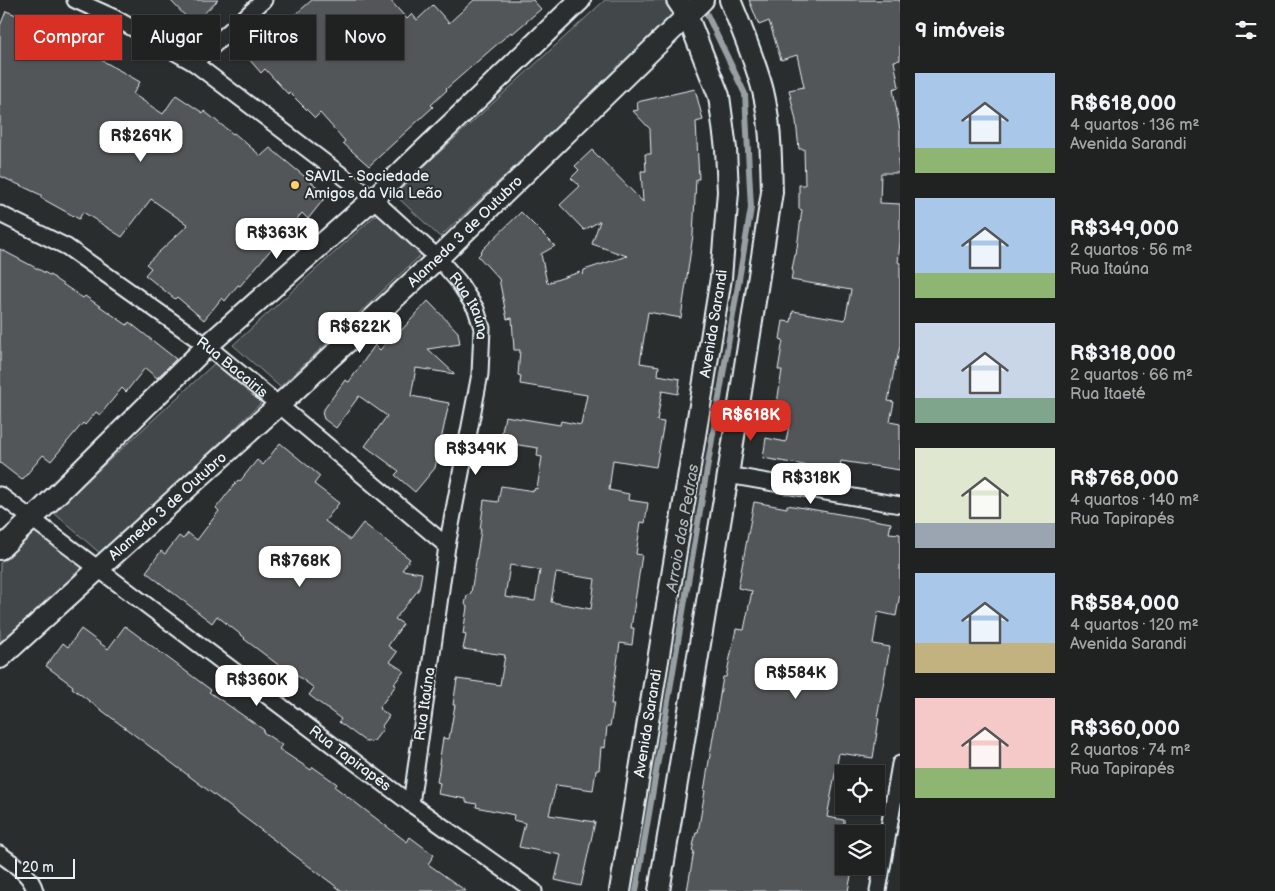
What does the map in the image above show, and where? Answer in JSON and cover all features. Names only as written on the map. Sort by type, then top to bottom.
[{"type":"street","name":"Rua Itaúna","points":[[75,0],[113,17],[194,63],[373,199],[438,258],[458,281],[476,309],[482,328],[480,374],[447,546],[411,804]]},
{"type":"street","points":[[194,63],[264,0]]},
{"type":"street","points":[[0,549],[206,346],[373,199],[580,0]]},
{"type":"street","points":[[659,891],[728,475],[772,192],[771,147],[763,92],[753,57],[730,0]]},
{"type":"street","name":"Alameda 3 de Outubro","points":[[0,658],[438,258],[690,6]]},
{"type":"street","name":"Avenida Sarandi","points":[[620,891],[720,288],[726,220],[728,192],[726,149],[719,96],[690,6]]},
{"type":"street","name":"Rua Bacairis","points":[[0,214],[67,247],[206,346],[447,546]]},
{"type":"street","points":[[728,475],[900,505]]},
{"type":"street","name":"Rua Tapirapés","points":[[0,494],[411,804],[534,891]]},
{"type":"street","points":[[878,891],[900,764]]},
{"type":"street","points":[[0,854],[21,870],[33,884],[35,891]]},
{"type":"shaded area","points":[[605,0],[670,0],[678,12],[440,237],[394,194]]},
{"type":"shaded area","points":[[379,212],[424,252],[280,387],[233,345]]},
{"type":"shaded area","points":[[217,361],[261,403],[103,556],[53,512]]},
{"type":"shaded area","points":[[37,529],[84,568],[0,646],[0,563]]},
{"type":"building","points":[[170,0],[218,0],[202,15],[184,15]]},
{"type":"building","points":[[312,0],[390,0],[403,15],[326,15],[326,60],[404,60],[404,16],[407,19],[412,14],[417,20],[433,5],[449,23],[474,0],[533,0],[541,9],[512,34],[511,32],[446,89],[431,105],[433,107],[369,166],[343,143],[345,141],[320,113],[315,118],[289,92],[288,94],[265,69],[261,73],[250,60],[316,60],[316,15],[295,15]]},
{"type":"building","points":[[749,0],[900,0],[900,60],[894,61],[899,87],[893,89],[900,130],[899,173],[881,173],[880,203],[900,204],[898,262],[900,263],[900,346],[888,401],[894,402],[890,422],[900,424],[900,470],[841,461],[839,471],[763,458],[766,438],[786,442],[791,413],[776,410],[782,370],[778,370],[783,340],[780,339],[783,321],[791,322],[793,311],[845,320],[851,290],[791,280],[802,210],[799,209],[799,185],[805,185],[804,149],[799,149],[796,121],[789,90],[804,87],[797,55],[781,60],[769,21],[759,25]]},
{"type":"building","points":[[6,11],[16,15],[15,60],[102,60],[140,82],[133,94],[163,114],[176,95],[203,113],[204,111],[261,156],[270,148],[327,195],[308,219],[302,213],[240,286],[238,285],[225,301],[222,298],[204,320],[177,297],[175,299],[145,275],[151,268],[146,264],[188,225],[151,199],[122,237],[83,212],[79,219],[41,198],[41,195],[0,176],[0,26]]},
{"type":"building","points":[[695,89],[703,120],[696,122],[699,179],[696,179],[693,235],[681,318],[648,312],[640,363],[659,366],[658,375],[680,379],[678,394],[662,391],[657,421],[664,422],[656,467],[613,460],[609,490],[629,494],[628,500],[648,503],[645,523],[641,522],[636,554],[642,555],[631,628],[634,628],[632,645],[620,643],[611,704],[614,704],[610,726],[607,726],[605,748],[601,747],[599,770],[596,770],[593,790],[556,785],[549,815],[595,822],[581,886],[555,880],[561,855],[519,847],[525,823],[513,820],[514,815],[476,807],[477,804],[466,802],[466,799],[438,794],[440,783],[437,782],[443,738],[449,739],[457,679],[500,685],[505,655],[463,649],[466,635],[463,634],[467,607],[465,604],[467,596],[471,593],[484,500],[498,502],[501,486],[534,491],[535,488],[537,489],[542,457],[537,456],[538,448],[500,442],[505,416],[560,425],[561,421],[581,425],[587,395],[520,384],[521,376],[518,375],[520,350],[514,350],[512,318],[507,319],[499,279],[478,256],[521,212],[555,246],[541,254],[547,283],[580,272],[583,275],[584,270],[627,256],[592,244],[600,221],[584,230],[560,205],[580,186],[571,178],[579,170],[575,166],[592,150],[643,202],[641,171],[646,171],[645,154],[651,154],[650,129],[633,111],[638,110],[637,102]],"holes":[[[510,565],[540,570],[535,601],[505,597]],[[556,573],[595,579],[591,609],[551,602]]]},
{"type":"building","points":[[0,249],[55,278],[127,325],[129,322],[176,359],[157,378],[145,368],[126,392],[122,388],[100,415],[96,412],[85,425],[83,423],[51,461],[43,455],[22,480],[0,463]]},
{"type":"building","points":[[428,301],[458,332],[460,344],[428,349],[455,374],[416,368],[411,396],[449,403],[435,468],[415,492],[395,475],[399,471],[365,446],[387,416],[359,396],[336,428],[324,419],[322,412],[345,380],[349,382],[375,345],[380,350],[396,331],[399,333]]},
{"type":"building","points":[[280,443],[320,476],[314,484],[339,503],[325,521],[350,540],[363,523],[410,559],[402,570],[422,573],[419,589],[395,619],[403,624],[388,646],[397,652],[390,662],[404,671],[379,708],[389,716],[382,726],[383,729],[374,741],[366,742],[339,722],[341,719],[309,695],[314,688],[287,668],[285,670],[217,616],[212,623],[146,572],[161,551],[165,554],[179,536],[183,539],[188,533],[197,540],[219,511],[216,508],[238,480],[240,481],[257,460],[263,465]]},
{"type":"building","points":[[754,502],[787,508],[787,505],[891,523],[889,533],[900,534],[900,594],[896,616],[878,612],[873,644],[890,647],[877,718],[879,719],[873,758],[839,753],[837,765],[835,765],[827,817],[844,820],[844,825],[835,825],[835,875],[851,875],[848,891],[687,891],[694,851],[692,851],[696,832],[698,832],[723,677],[726,677],[736,629],[744,630],[752,591],[738,588]]},
{"type":"building","points":[[125,626],[211,690],[209,692],[264,730],[263,732],[282,745],[279,749],[311,770],[313,767],[337,784],[335,787],[407,842],[410,837],[434,855],[428,864],[466,891],[342,891],[72,688],[73,686],[46,666],[63,643],[68,647],[81,629],[108,649]]},
{"type":"waterway","name":"Arroio das Pedras","points":[[636,891],[751,208],[745,94],[702,4]]},
{"type":"place","name":"SAVIL - Sociedade Amigos da Vila Leão","points":[[295,185]]}]
